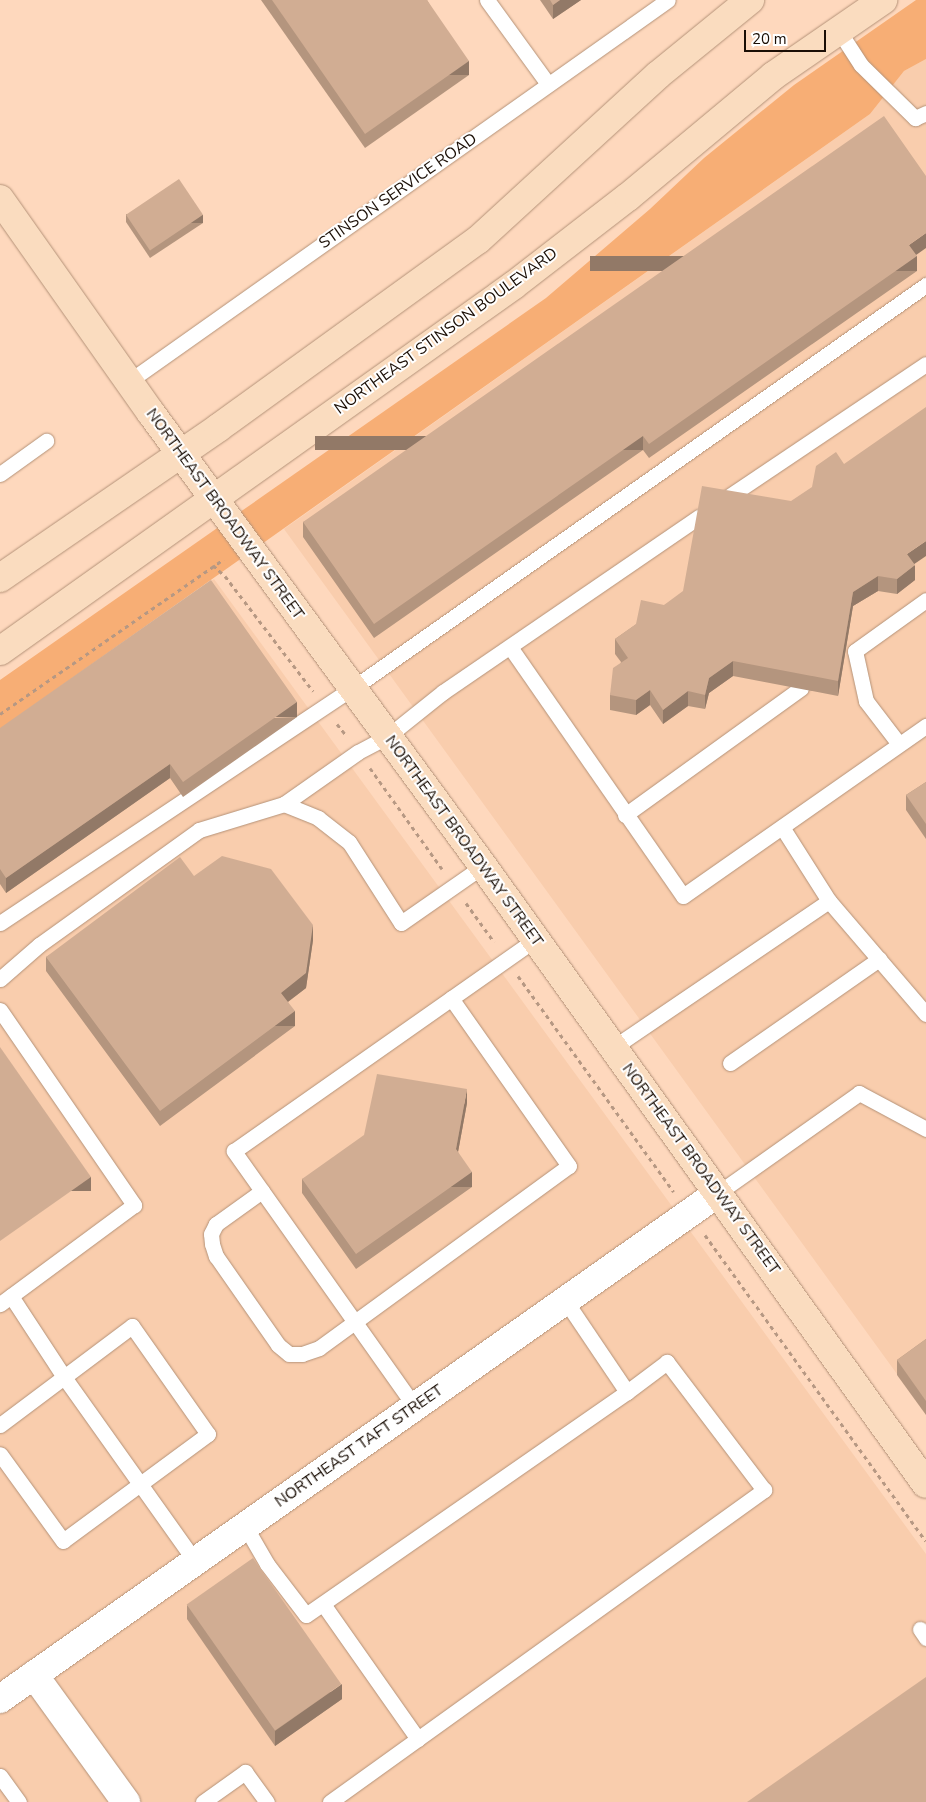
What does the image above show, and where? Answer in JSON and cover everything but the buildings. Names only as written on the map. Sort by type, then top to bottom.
[{"type":"main road","points":[[0,578],[180,453],[478,240],[658,75],[750,0]]},
{"type":"main road","name":"NORTHEAST STINSON BOULEVARD","points":[[0,651],[212,498],[514,285],[628,197],[773,76],[883,0]]},
{"type":"main road","name":"NORTHEAST BROADWAY STREET","points":[[0,199],[128,382],[536,939],[926,1484]]},
{"type":"street","name":"NORTHEAST TAFT STREET","points":[[0,1699],[718,1193]]},
{"type":"street","points":[[34,1675],[126,1802]]},
{"type":"lane","points":[[487,0],[548,84]]},
{"type":"lane","name":"STINSON SERVICE ROAD","points":[[128,382],[668,0]]},
{"type":"lane","points":[[839,31],[861,65],[915,118],[926,113]]},
{"type":"lane","points":[[0,924],[353,688],[926,285]]},
{"type":"lane","points":[[718,503],[926,364]]},
{"type":"lane","points":[[0,474],[46,441]]},
{"type":"lane","points":[[0,978],[39,945],[199,830],[284,804],[358,752],[388,736],[443,692],[699,517]]},
{"type":"lane","points":[[900,744],[866,700],[850,654],[926,600]]},
{"type":"lane","points":[[510,647],[625,815],[684,896],[926,726]]},
{"type":"lane","points":[[625,815],[801,688]]},
{"type":"lane","points":[[284,804],[318,818],[349,842],[401,923],[483,866]]},
{"type":"lane","points":[[782,827],[829,901],[926,1014]]},
{"type":"lane","points":[[614,1047],[829,901]]},
{"type":"lane","points":[[414,1407],[234,1151],[536,939]]},
{"type":"lane","points":[[730,1063],[879,959]]},
{"type":"lane","points":[[262,1191],[216,1224],[211,1234],[216,1256],[272,1337],[290,1354],[302,1354],[319,1348],[569,1166],[451,998]]},
{"type":"lane","points":[[0,1010],[134,1205],[6,1300],[140,1482],[195,1561]]},
{"type":"lane","points":[[718,1193],[859,1093],[926,1129]]},
{"type":"lane","points":[[566,1300],[627,1392]]},
{"type":"lane","points":[[0,1425],[132,1326],[208,1434],[140,1482],[63,1541],[0,1454]]},
{"type":"lane","points":[[245,1526],[267,1564],[306,1615],[627,1392],[667,1362],[764,1490],[330,1802]]},
{"type":"lane","points":[[323,1604],[418,1739]]},
{"type":"lane","points":[[203,1802],[245,1772],[267,1802]]},
{"type":"lane","points":[[0,1776],[19,1802]]},
{"type":"path","points":[[0,714],[221,561]]},
{"type":"path","points":[[706,1237],[926,1541]]},
{"type":"shaded area","points":[[916,0],[926,0],[926,59],[904,71],[870,114],[0,729],[0,680],[546,298],[650,209],[704,158],[794,85]]},
{"type":"shaded area","points":[[926,59],[926,1414],[284,529],[870,114],[904,71]]},
{"type":"shaded area","points":[[214,579],[926,1554],[926,1802],[0,1802],[0,729]]}]
